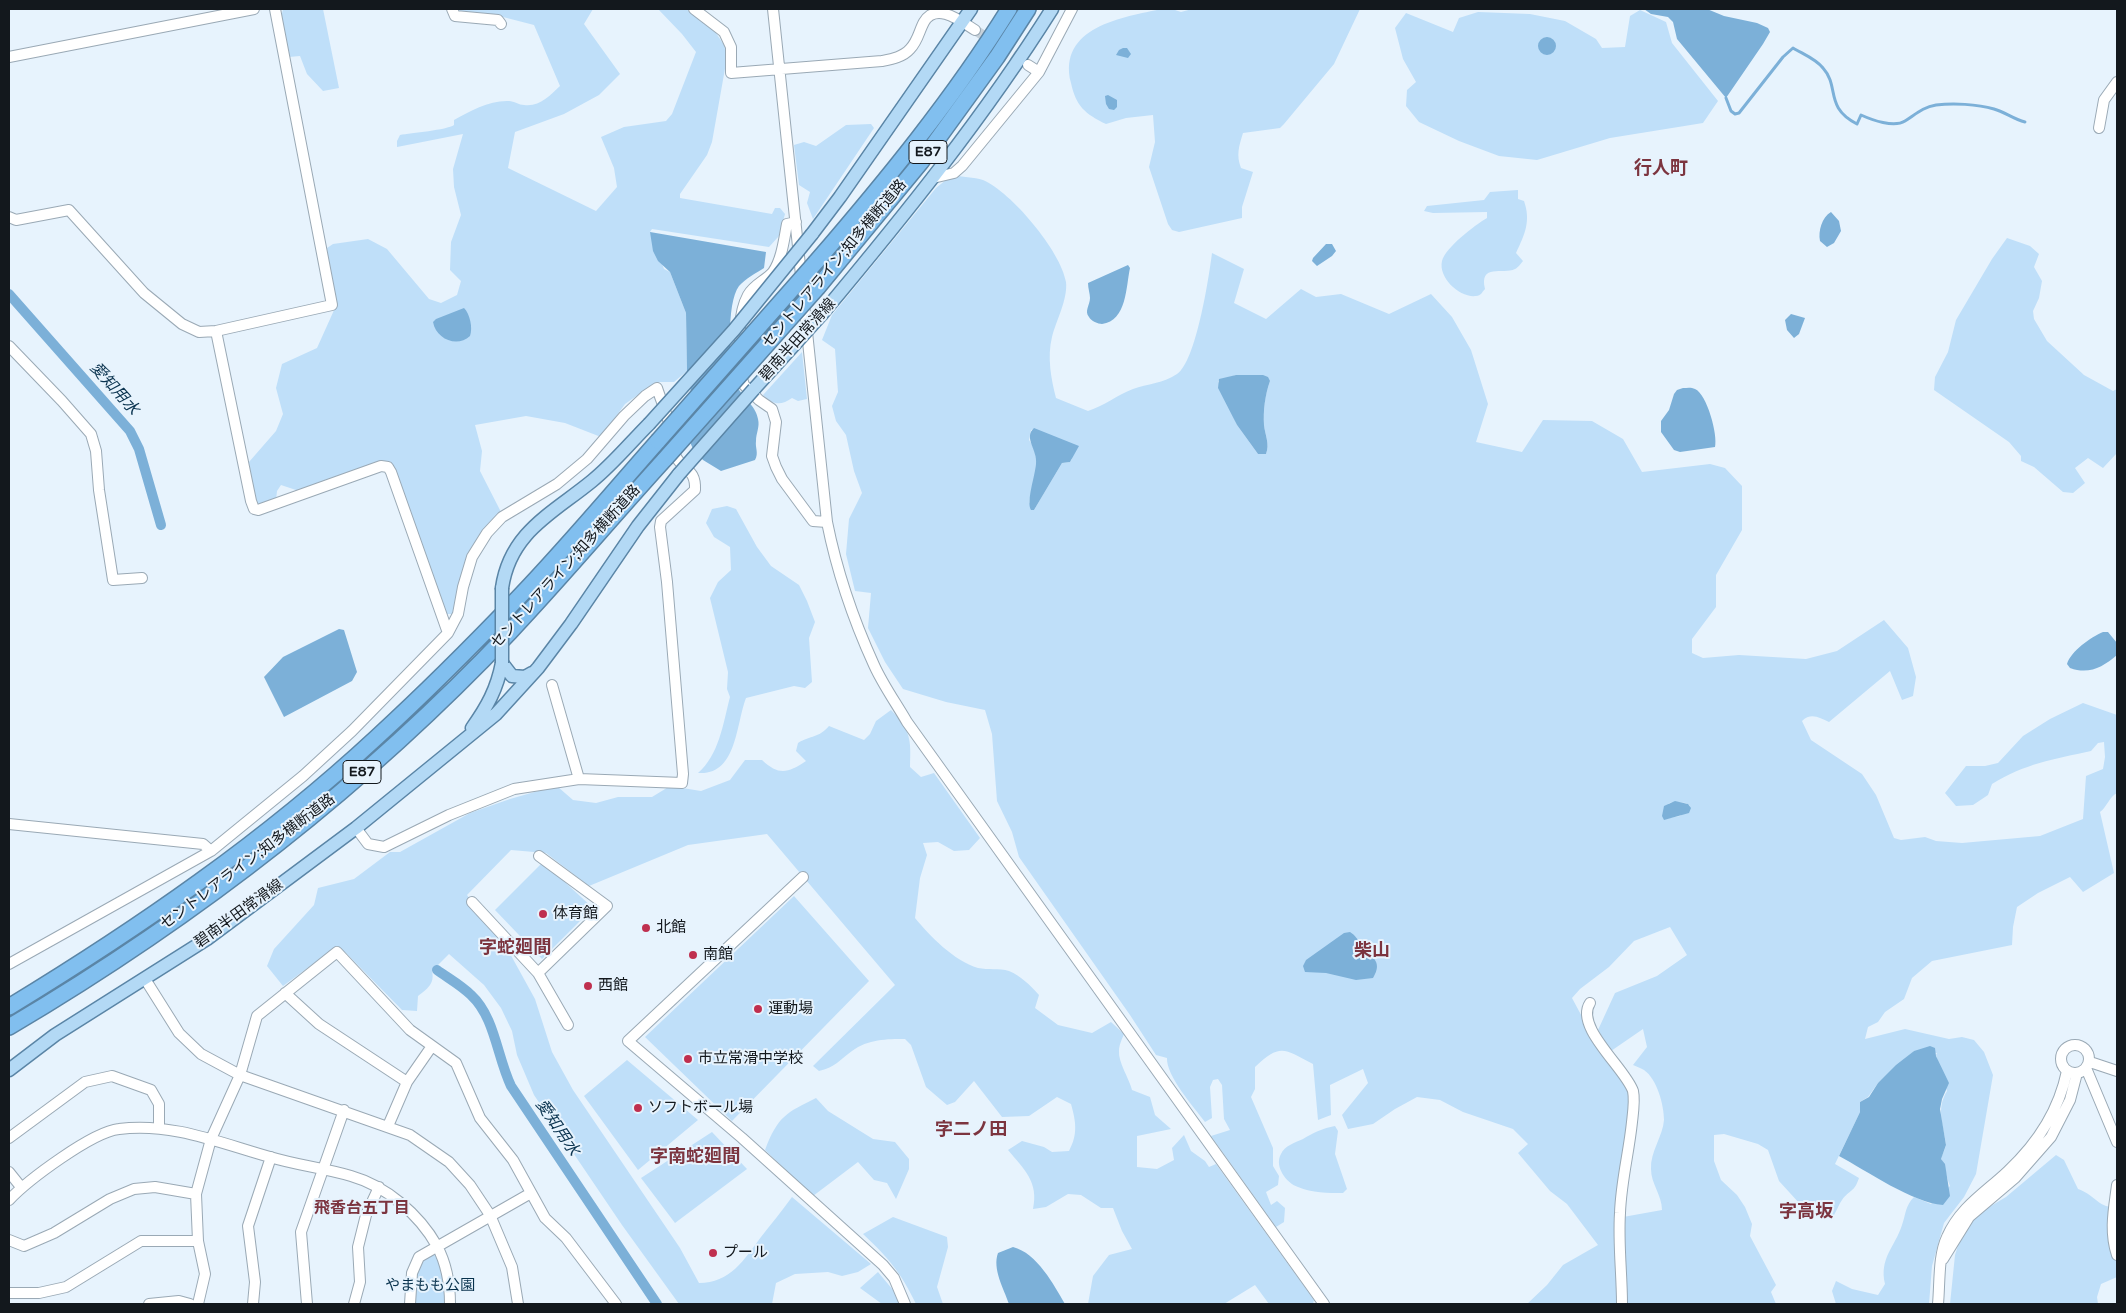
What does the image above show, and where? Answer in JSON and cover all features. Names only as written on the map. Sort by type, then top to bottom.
[{"type":"highway","name":"セントレアライン;知多横断道路","points":[[9,1007],[178,898],[285,816],[375,739],[521,595],[816,262],[872,196],[926,127],[1009,9]]},
{"type":"highway","name":"セントレアライン;知多横断道路","points":[[9,1027],[64,994],[206,898],[258,858],[344,788],[430,710],[509,632],[818,287],[921,162],[992,64],[1028,9]]},
{"type":"main road","name":"碧南半田常滑線","points":[[460,744],[487,707],[496,687],[502,663],[502,588],[509,558],[524,536],[545,516],[594,480],[649,424],[734,330],[840,197],[972,9]]},
{"type":"main road","name":"碧南半田常滑線","points":[[9,1070],[55,1035],[207,939],[356,828],[496,714],[538,668],[571,624],[638,526],[679,474],[822,314],[933,178],[1024,54],[1052,9]]},
{"type":"main road","points":[[502,663],[512,676],[519,678],[526,677],[538,668]]},
{"type":"street","points":[[9,57],[254,9]]},
{"type":"street","points":[[9,217],[16,220],[69,210],[144,294],[182,324],[199,332],[216,331],[328,308],[333,304],[275,9]]},
{"type":"street","points":[[452,9],[455,16],[498,20],[501,24]]},
{"type":"street","points":[[694,9],[724,32],[732,47],[731,73],[882,61],[897,58],[910,50],[920,35],[923,24],[930,15],[946,14],[975,30]]},
{"type":"street","points":[[773,9],[827,522],[833,555],[845,595],[875,666],[907,722],[1324,1304]]},
{"type":"street","points":[[933,178],[954,173],[962,166],[1039,72],[1072,9]]},
{"type":"street","points":[[1028,65],[1039,72]]},
{"type":"street","points":[[2099,128],[2104,100],[2117,82]]},
{"type":"street","points":[[796,222],[787,224],[773,272],[753,287],[743,306],[740,326],[742,378],[744,385],[759,400],[772,409],[776,422],[772,456],[782,479],[813,521],[827,522]]},
{"type":"street","points":[[216,331],[254,509],[258,510],[381,466],[388,467],[448,633]]},
{"type":"street","points":[[9,346],[91,434],[96,451],[99,490],[113,580],[142,578]]},
{"type":"street","points":[[9,964],[211,850],[277,798],[352,731],[448,633],[458,614],[463,587],[472,557],[487,533],[502,517],[557,484],[587,459],[624,416],[645,396],[657,388],[672,433],[674,452],[677,459],[692,473],[695,483],[695,490],[661,521],[660,527],[667,580],[684,778],[682,783],[579,780],[514,789],[449,815],[384,847],[368,844],[356,828]]},
{"type":"street","points":[[552,684],[579,780]]},
{"type":"street","points":[[9,824],[203,844],[211,850]]},
{"type":"street","points":[[538,972],[607,906],[539,856]]},
{"type":"street","points":[[803,877],[628,1041],[742,1138],[882,1265],[894,1278],[905,1304]]},
{"type":"street","points":[[472,902],[538,972],[568,1025]]},
{"type":"street","points":[[198,1304],[204,1274],[198,1241],[196,1194],[211,1138],[240,1075],[257,1016],[337,952],[410,1030],[456,1063],[480,1118],[513,1160],[545,1218],[566,1238],[616,1304]]},
{"type":"street","points":[[144,979],[178,1033],[201,1054],[240,1075],[344,1110],[410,1135],[449,1162],[470,1186],[490,1215],[512,1267],[518,1304]]},
{"type":"street","points":[[285,994],[319,1024],[407,1082]]},
{"type":"street","points":[[1590,1003],[1586,1008],[1587,1019],[1606,1053],[1633,1091],[1634,1109],[1620,1214],[1622,1304]]},
{"type":"street","points":[[388,1126],[407,1082],[432,1046]]},
{"type":"street","points":[[2080,1069],[2117,1071]]},
{"type":"street","points":[[1938,1304],[1942,1261],[1969,1217],[1991,1192],[2051,1137],[2066,1098],[2080,1069]]},
{"type":"street","points":[[2080,1069],[2117,1142]]},
{"type":"street","points":[[9,1138],[85,1082],[112,1076],[151,1090],[159,1104],[159,1127]]},
{"type":"street","points":[[307,1304],[301,1232],[344,1110]]},
{"type":"street","points":[[9,1200],[21,1186],[92,1138],[117,1129],[159,1127],[211,1138],[271,1158],[352,1176],[379,1188],[396,1200],[418,1220],[437,1246],[447,1273],[450,1304]]},
{"type":"street","points":[[253,1304],[255,1282],[248,1226],[271,1158]]},
{"type":"street","points":[[9,1172],[21,1186]]},
{"type":"street","points":[[2117,1185],[2112,1224],[2113,1240],[2117,1255]]},
{"type":"street","points":[[9,1240],[24,1246],[54,1233],[110,1199],[134,1189],[155,1187],[196,1194]]},
{"type":"street","points":[[354,1304],[360,1282],[358,1247],[366,1215],[379,1188]]},
{"type":"street","points":[[410,1304],[413,1266],[424,1253],[531,1193]]},
{"type":"street","points":[[9,1293],[39,1293],[66,1287],[141,1241],[198,1241]]},
{"type":"street","points":[[149,1304],[179,1301],[190,1304]]},
{"type":"green space","points":[[283,9],[323,9],[339,88],[323,91],[307,74],[300,56],[289,57],[281,18]]},
{"type":"green space","points":[[454,9],[593,9],[584,24],[620,74],[599,95],[564,114],[515,132],[508,168],[596,211],[617,187],[614,168],[601,137],[624,127],[666,121],[672,114],[696,52],[658,9],[686,9],[699,17],[716,33],[724,45],[726,63],[712,142],[707,155],[680,194],[680,198],[772,214],[775,208],[780,208],[785,214],[779,236],[769,247],[652,229],[650,232],[664,269],[670,272],[686,313],[687,371],[674,382],[656,382],[625,404],[601,437],[565,423],[526,416],[475,425],[482,451],[480,471],[501,512],[483,531],[454,614],[444,614],[388,465],[299,491],[281,485],[277,491],[276,500],[257,507],[252,494],[249,462],[276,431],[283,414],[276,388],[282,364],[317,348],[335,308],[327,248],[333,244],[368,239],[387,249],[429,299],[441,303],[457,295],[461,281],[450,270],[451,242],[461,215],[454,187],[453,169],[463,134],[397,147],[400,135],[450,127],[454,125],[454,120],[495,102],[509,101],[522,105],[540,103],[560,86],[534,25],[503,17],[465,15]]},
{"type":"green space","points":[[1162,9],[1172,9],[1181,12],[1192,9],[1360,9],[1334,64],[1284,124],[1280,128],[1243,133],[1240,142],[1239,163],[1241,168],[1253,172],[1242,207],[1242,218],[1179,232],[1172,230],[1168,224],[1149,167],[1155,142],[1153,115],[1126,118],[1106,124],[1092,117],[1082,108],[1073,91],[1069,64],[1074,49],[1083,37],[1112,21]]},
{"type":"green space","points":[[1640,10],[1666,22],[1672,43],[1718,101],[1703,123],[1610,138],[1537,160],[1499,156],[1459,141],[1419,122],[1406,106],[1407,90],[1416,82],[1403,59],[1395,28],[1406,13],[1453,32],[1459,18],[1478,12],[1530,14],[1565,21],[1596,39],[1602,48],[1625,47],[1630,16]]},
{"type":"green space","points":[[871,124],[874,128],[813,219],[807,203],[810,192],[799,185],[794,145],[804,142],[816,146],[846,125]]},
{"type":"green space","points":[[952,175],[983,180],[1020,209],[1045,239],[1062,269],[1066,282],[1065,296],[1052,337],[1050,352],[1051,376],[1056,398],[1088,411],[1133,389],[1172,377],[1184,366],[1196,337],[1212,253],[1244,269],[1234,303],[1266,319],[1301,289],[1316,297],[1341,294],[1389,314],[1431,294],[1452,317],[1471,350],[1488,404],[1476,442],[1522,452],[1543,420],[1592,421],[1623,439],[1642,472],[1710,464],[1725,468],[1742,486],[1742,530],[1716,575],[1716,607],[1692,639],[1692,653],[1703,658],[1739,655],[1806,659],[1837,651],[1884,620],[1908,648],[1916,677],[1913,696],[1902,700],[1890,671],[1829,722],[1812,716],[1802,721],[1811,740],[1862,774],[1876,795],[1894,838],[1901,840],[1925,837],[1936,841],[1962,843],[2040,836],[2083,819],[2086,776],[2103,769],[2105,757],[2104,742],[2098,743],[2091,751],[2040,763],[2004,777],[1992,784],[1988,795],[1973,805],[1956,806],[1945,793],[1966,766],[1985,766],[1998,763],[2023,736],[2050,719],[2083,703],[2117,715],[2117,793],[2100,812],[2114,873],[2083,892],[2070,877],[2038,893],[2017,907],[2012,945],[1932,961],[1912,978],[1904,999],[1885,1012],[1878,1022],[1868,1027],[1865,1039],[1905,1029],[1949,1039],[1962,1037],[1974,1040],[1984,1052],[1993,1075],[1976,1174],[1964,1197],[1944,1223],[1932,1266],[1929,1304],[1836,1304],[1832,1291],[1836,1281],[1852,1289],[1878,1295],[1885,1284],[1884,1267],[1886,1260],[1899,1233],[1909,1204],[1914,1197],[1931,1204],[1950,1186],[1941,1159],[1946,1144],[1941,1110],[1947,1091],[1937,1053],[1914,1051],[1878,1083],[1868,1097],[1860,1102],[1860,1112],[1835,1164],[1859,1178],[1854,1189],[1841,1202],[1834,1215],[1826,1215],[1812,1202],[1800,1204],[1779,1181],[1768,1150],[1758,1144],[1724,1134],[1714,1135],[1714,1161],[1721,1180],[1737,1195],[1745,1207],[1752,1224],[1750,1236],[1776,1285],[1771,1292],[1776,1304],[1626,1304],[1623,1217],[1662,1210],[1651,1174],[1651,1163],[1663,1126],[1664,1114],[1659,1093],[1653,1080],[1644,1070],[1633,1065],[1647,1047],[1643,1029],[1611,1051],[1598,1030],[1615,993],[1657,976],[1687,955],[1670,927],[1634,941],[1609,967],[1580,989],[1572,998],[1601,1052],[1631,1093],[1624,1160],[1620,1304],[1527,1304],[1547,1285],[1563,1265],[1598,1245],[1567,1204],[1550,1191],[1518,1153],[1528,1144],[1513,1129],[1463,1112],[1440,1100],[1417,1097],[1373,1124],[1348,1129],[1342,1115],[1368,1083],[1363,1069],[1330,1085],[1331,1115],[1318,1120],[1313,1064],[1283,1051],[1271,1054],[1255,1067],[1255,1089],[1251,1097],[1273,1148],[1273,1166],[1279,1176],[1278,1185],[1266,1192],[1271,1205],[1277,1201],[1285,1208],[1284,1222],[1276,1227],[1211,1136],[1230,1130],[1224,1119],[1222,1085],[1218,1079],[1213,1080],[1210,1087],[1212,1118],[1205,1122],[1176,1082],[1168,1065],[1167,1058],[1156,1055],[1019,857],[1012,832],[997,801],[992,734],[985,710],[946,702],[903,689],[885,662],[868,628],[871,593],[855,591],[846,554],[849,519],[862,493],[854,471],[846,435],[836,421],[832,406],[838,392],[835,349],[822,340],[832,315],[936,188]],"holes":[[[1236,375],[1270,381],[1264,414],[1267,443],[1266,454],[1258,454],[1237,425],[1218,381]],[[1034,429],[1072,459],[1070,462],[1062,463],[1034,510],[1029,502],[1036,470],[1036,455],[1029,440],[1031,430]],[[1669,803],[1686,803],[1690,806],[1680,816],[1664,819]]]},
{"type":"green space","points":[[1518,190],[1518,199],[1524,201],[1527,215],[1524,233],[1516,253],[1523,261],[1518,267],[1510,271],[1493,272],[1485,276],[1485,289],[1481,294],[1470,296],[1463,294],[1452,286],[1443,274],[1442,261],[1454,244],[1468,231],[1487,218],[1487,212],[1433,213],[1424,211],[1427,206],[1484,200],[1490,192]]},
{"type":"green space","points":[[2007,238],[2030,246],[2039,254],[2034,267],[2042,281],[2039,298],[2033,311],[2034,319],[2047,341],[2084,375],[2113,391],[2117,389],[2117,453],[2103,468],[2088,458],[2075,468],[2085,483],[2073,493],[2063,492],[2034,467],[2021,461],[2021,456],[2009,442],[1934,390],[1935,377],[1948,352],[1956,320],[1992,259]]},
{"type":"green space","points":[[802,352],[807,399],[798,401],[792,398],[777,403],[763,395]]},
{"type":"green space","points":[[727,506],[736,509],[757,547],[771,566],[799,585],[807,601],[815,622],[809,638],[812,682],[805,688],[794,686],[746,698],[737,734],[728,757],[721,766],[711,772],[698,773],[705,766],[716,748],[730,697],[727,689],[728,672],[710,598],[718,582],[731,570],[730,547],[714,537],[706,523],[712,509]]},
{"type":"green space","points":[[891,710],[903,724],[910,742],[910,767],[921,777],[934,773],[980,838],[969,850],[954,851],[938,842],[923,843],[927,855],[920,878],[915,918],[935,940],[960,960],[978,968],[1009,971],[1021,978],[1039,995],[1035,1008],[1058,1025],[1092,1033],[1111,1022],[1124,1034],[1119,1055],[1132,1090],[1150,1097],[1155,1115],[1171,1129],[1137,1136],[1137,1167],[1157,1169],[1174,1160],[1172,1148],[1184,1135],[1191,1151],[1205,1161],[1209,1167],[1216,1164],[1314,1300],[1313,1304],[1269,1304],[1255,1285],[1224,1304],[1088,1304],[1093,1276],[1109,1255],[1132,1249],[1122,1231],[1113,1208],[1101,1208],[1081,1195],[1068,1194],[1046,1207],[1033,1209],[1034,1191],[1032,1183],[1025,1170],[1008,1150],[1022,1141],[1044,1147],[1052,1152],[1069,1151],[1074,1139],[1075,1128],[1071,1104],[1057,1097],[1029,1116],[1002,1117],[974,1081],[955,1102],[947,1105],[926,1087],[911,1045],[905,1039],[864,1044],[829,1068],[819,1071],[813,1066],[895,985],[767,834],[688,845],[589,886],[546,853],[511,850],[467,895],[508,950],[535,999],[552,1052],[573,1090],[680,1248],[699,1283],[719,1279],[735,1269],[792,1197],[871,1264],[858,1272],[842,1276],[828,1272],[795,1274],[776,1283],[772,1304],[679,1304],[622,1225],[534,1095],[517,1055],[512,1031],[501,1008],[484,985],[449,954],[432,971],[431,983],[418,996],[417,1011],[402,1010],[345,952],[332,950],[283,986],[267,966],[274,949],[314,905],[318,888],[354,879],[390,852],[400,852],[470,813],[552,787],[558,787],[573,800],[596,803],[618,797],[652,797],[670,786],[701,791],[730,780],[745,760],[762,760],[779,771],[789,770],[806,761],[796,751],[798,743],[818,735],[829,726],[864,740],[870,734],[876,721]]},
{"type":"green space","name":"体育館","points":[[543,862],[593,908],[542,959],[495,910]]},
{"type":"green space","name":"運動場","points":[[794,896],[869,981],[732,1121],[645,1037]]},
{"type":"green space","name":"ソフトボール場","points":[[627,1060],[698,1120],[638,1170],[584,1096]]},
{"type":"green space","points":[[816,1098],[828,1111],[873,1139],[895,1142],[909,1159],[909,1169],[896,1199],[887,1183],[874,1180],[858,1162],[813,1196],[765,1150],[774,1130],[784,1117]]},
{"type":"green space","points":[[1335,1126],[1338,1131],[1335,1154],[1347,1189],[1343,1193],[1320,1192],[1303,1189],[1289,1182],[1282,1173],[1279,1164],[1283,1151],[1290,1145],[1314,1133]]},
{"type":"green space","points":[[712,1132],[747,1169],[675,1223],[641,1178]]},
{"type":"green space","points":[[2056,1155],[2064,1160],[2078,1189],[2084,1191],[2101,1204],[2117,1207],[2117,1277],[2101,1284],[2097,1297],[2098,1304],[1950,1304],[1955,1255],[1962,1233],[1979,1213],[2006,1197]]},
{"type":"green space","points":[[893,1217],[947,1237],[948,1247],[937,1287],[943,1304],[916,1304],[894,1266],[863,1234]]},
{"type":"green space","name":"やまもも公園","points":[[437,1246],[450,1304],[410,1304],[413,1267]]},
{"type":"green space","points":[[878,1272],[893,1290],[899,1304],[882,1304],[860,1288]]},
{"type":"shaded area","points":[[1644,9],[1707,9],[1724,16],[1757,23],[1768,28],[1770,32],[1726,98],[1677,39],[1673,22],[1668,17],[1651,14]]},
{"type":"shaded area","points":[[1547,37],[1555,42],[1556,46],[1551,54],[1547,55],[1539,50],[1538,46],[1543,38]]},
{"type":"shaded area","points":[[1123,48],[1127,48],[1131,54],[1128,58],[1116,55]]},
{"type":"shaded area","points":[[1108,95],[1117,100],[1117,107],[1114,110],[1109,109],[1106,104],[1105,96]]},
{"type":"shaded area","points":[[1831,212],[1839,221],[1841,231],[1834,243],[1827,247],[1820,241],[1820,233],[1823,221]]},
{"type":"shaded area","points":[[650,232],[766,252],[764,268],[739,286],[732,306],[730,320],[730,349],[736,384],[754,409],[758,419],[757,455],[755,460],[721,471],[703,460],[693,449],[686,417],[691,392],[687,371],[686,313],[670,272],[658,261],[653,251]]},
{"type":"shaded area","points":[[1326,244],[1332,244],[1336,251],[1317,266],[1312,261],[1313,258]]},
{"type":"shaded area","points":[[1128,265],[1130,268],[1121,310],[1110,321],[1102,324],[1093,321],[1087,312],[1090,298],[1088,283]]},
{"type":"shaded area","points":[[464,308],[470,321],[470,336],[465,340],[453,341],[438,333],[433,322],[436,319]]},
{"type":"shaded area","points":[[1791,314],[1805,318],[1799,334],[1794,338],[1787,330],[1785,320]]},
{"type":"shaded area","points":[[1236,375],[1263,375],[1268,377],[1270,381],[1264,414],[1267,443],[1266,454],[1258,454],[1237,425],[1218,388],[1219,379]]},
{"type":"shaded area","points":[[1683,388],[1695,389],[1704,398],[1711,415],[1715,434],[1715,447],[1680,452],[1674,450],[1661,432],[1661,421],[1669,410],[1674,394],[1677,390]]},
{"type":"shaded area","points":[[1034,428],[1079,446],[1070,462],[1062,463],[1034,510],[1031,510],[1030,495],[1036,459],[1030,436]]},
{"type":"shaded area","points":[[339,629],[344,630],[357,672],[352,681],[284,717],[264,677],[283,657]]},
{"type":"shaded area","points":[[2103,632],[2108,632],[2117,643],[2117,655],[2095,669],[2083,671],[2070,668],[2067,664],[2077,649]]},
{"type":"shaded area","points":[[1675,801],[1688,804],[1691,808],[1689,813],[1664,820],[1662,816],[1664,806]]},
{"type":"shaded area","points":[[1350,932],[1375,959],[1377,967],[1373,978],[1356,980],[1326,973],[1305,972],[1303,966],[1306,960],[1344,933]]},
{"type":"shaded area","points":[[1930,1046],[1935,1048],[1936,1056],[1949,1083],[1940,1109],[1946,1145],[1941,1159],[1945,1164],[1950,1196],[1943,1205],[1918,1199],[1904,1193],[1839,1156],[1860,1112],[1860,1102],[1869,1097],[1878,1083],[1896,1065],[1914,1051]]},
{"type":"shaded area","points":[[1013,1247],[1022,1250],[1037,1263],[1050,1279],[1065,1304],[1009,1304],[996,1266],[998,1253]]},
{"type":"waterway","points":[[1726,98],[1731,111],[1735,114],[1739,113],[1783,57],[1793,48],[1813,59],[1823,68],[1831,82],[1836,104],[1840,111],[1857,124],[1861,115],[1883,122],[1900,123],[1927,107],[1950,104],[1987,107],[2025,122]]},
{"type":"waterway","name":"愛知用水","points":[[9,294],[130,431],[139,449],[161,525]]},
{"type":"waterway","name":"愛知用水","points":[[437,970],[463,988],[479,1004],[491,1026],[511,1086],[657,1304]]},
{"type":"tunnel","points":[[975,30],[1024,62]]},
{"type":"place","name":"体育館","points":[[543,914]]},
{"type":"place","name":"北館","points":[[646,928]]},
{"type":"place","name":"南館","points":[[693,955]]},
{"type":"place","name":"西館","points":[[588,986]]},
{"type":"place","name":"運動場","points":[[758,1009]]},
{"type":"place","name":"市立常滑中学校","points":[[688,1059]]},
{"type":"place","name":"ソフトボール場","points":[[638,1108]]},
{"type":"place","name":"プール","points":[[713,1253]]},
{"type":"district","name":"行人町","points":[[1661,169]]},
{"type":"district","name":"字蛇廻間","points":[[515,948]]},
{"type":"district","name":"柴山","points":[[1372,951]]},
{"type":"district","name":"字二ノ田","points":[[971,1130]]},
{"type":"district","name":"字南蛇廻間","points":[[695,1157]]},
{"type":"district","name":"飛香台五丁目","points":[[362,1209]]},
{"type":"district","name":"字高坂","points":[[1806,1212]]}]
